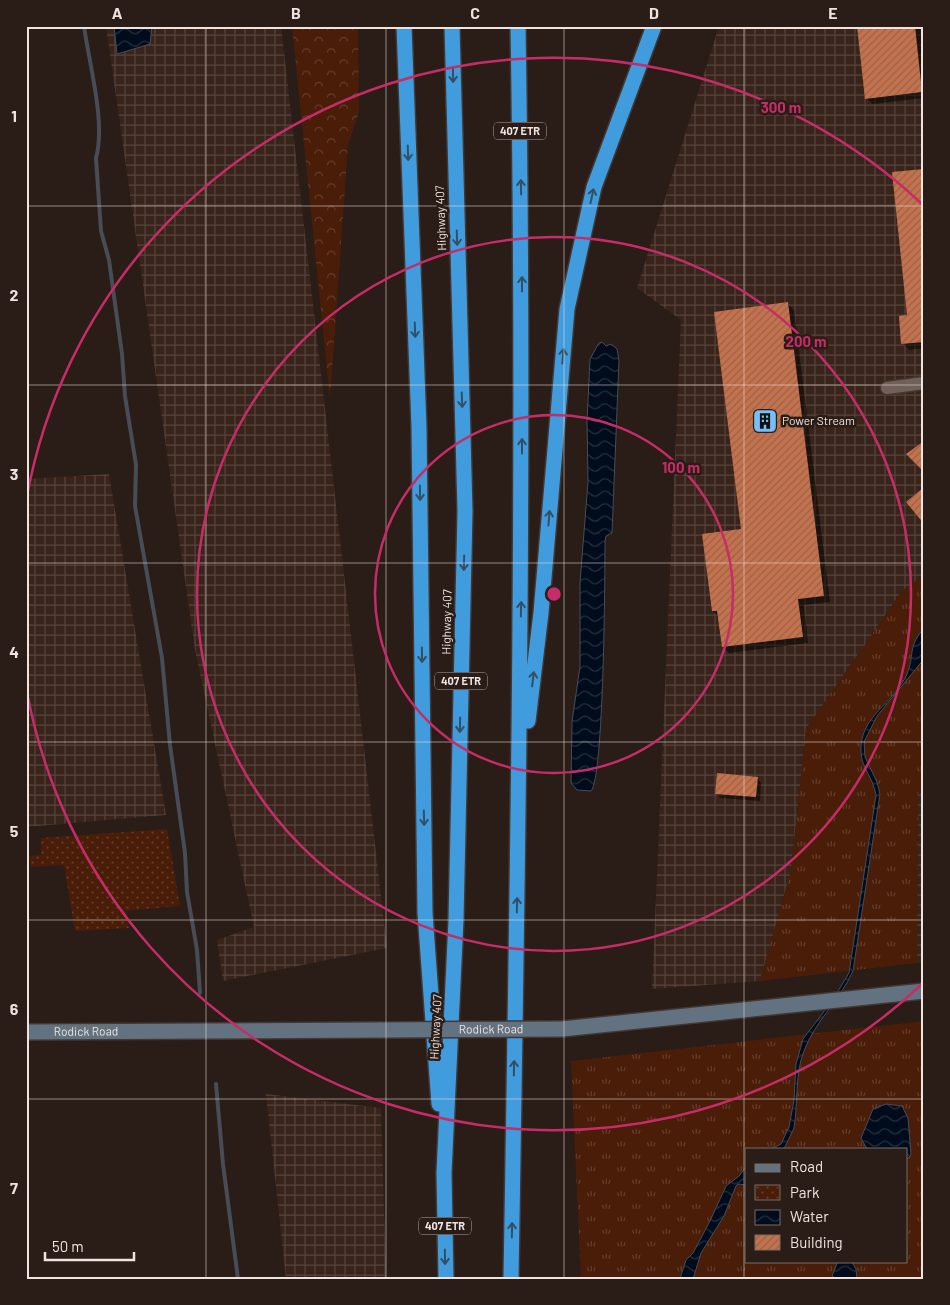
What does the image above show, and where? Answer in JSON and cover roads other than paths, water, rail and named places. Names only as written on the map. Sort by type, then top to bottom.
[{"type":"highway","points":[[398,26],[406,104]]},
{"type":"highway","points":[[404,26],[420,427],[425,913],[444,1173]]},
{"type":"highway","name":"Highway 407","points":[[446,1279],[444,1173],[456,920],[465,511],[452,26]]},
{"type":"highway","name":"407 ETR","points":[[511,1279],[522,500],[522,236],[518,26]]},
{"type":"highway","points":[[518,797],[541,613],[567,309],[594,187],[654,26]]},
{"type":"main road","name":"Rodick Road","points":[[26,1032],[562,1028],[924,991]]},
{"type":"street","points":[[887,388],[924,383]]},
{"type":"water","points":[[114,26],[152,26],[150,44],[117,54]]},
{"type":"water","points":[[602,342],[606,346],[611,344],[617,349],[619,361],[612,533],[606,536],[605,541],[604,631],[599,751],[591,791],[577,790],[571,783],[572,722],[580,666],[580,582],[588,482],[587,421],[590,359],[599,343]]},
{"type":"water","points":[[924,628],[924,659],[877,716],[864,742],[865,757],[877,782],[880,794],[853,971],[848,982],[808,1041],[799,1069],[794,1128],[784,1148],[773,1148],[781,1144],[789,1127],[794,1100],[796,1064],[803,1039],[832,1001],[849,973],[876,795],[862,757],[862,740],[871,719],[894,694],[907,674],[913,646]]},
{"type":"water","points":[[886,1104],[902,1106],[908,1118],[911,1155],[908,1158],[908,1148],[866,1148],[861,1138],[873,1109]]},
{"type":"water","points":[[745,1168],[745,1185],[738,1184],[736,1186],[724,1216],[701,1253],[693,1279],[680,1279],[686,1260],[693,1253],[726,1186],[739,1176]]},
{"type":"water","points":[[838,1262],[852,1262],[856,1269],[857,1279],[837,1279],[832,1276]]},
{"type":"waterway","points":[[84,26],[98,110],[99,144],[96,158],[101,231],[109,260],[122,354],[125,396],[136,465],[135,506],[162,658],[170,745],[185,853],[187,892],[197,950],[200,993]]},
{"type":"waterway","points":[[216,1084],[223,1164],[238,1279]]},
{"type":"place","name":"Power Stream","points":[[765,421]]}]
